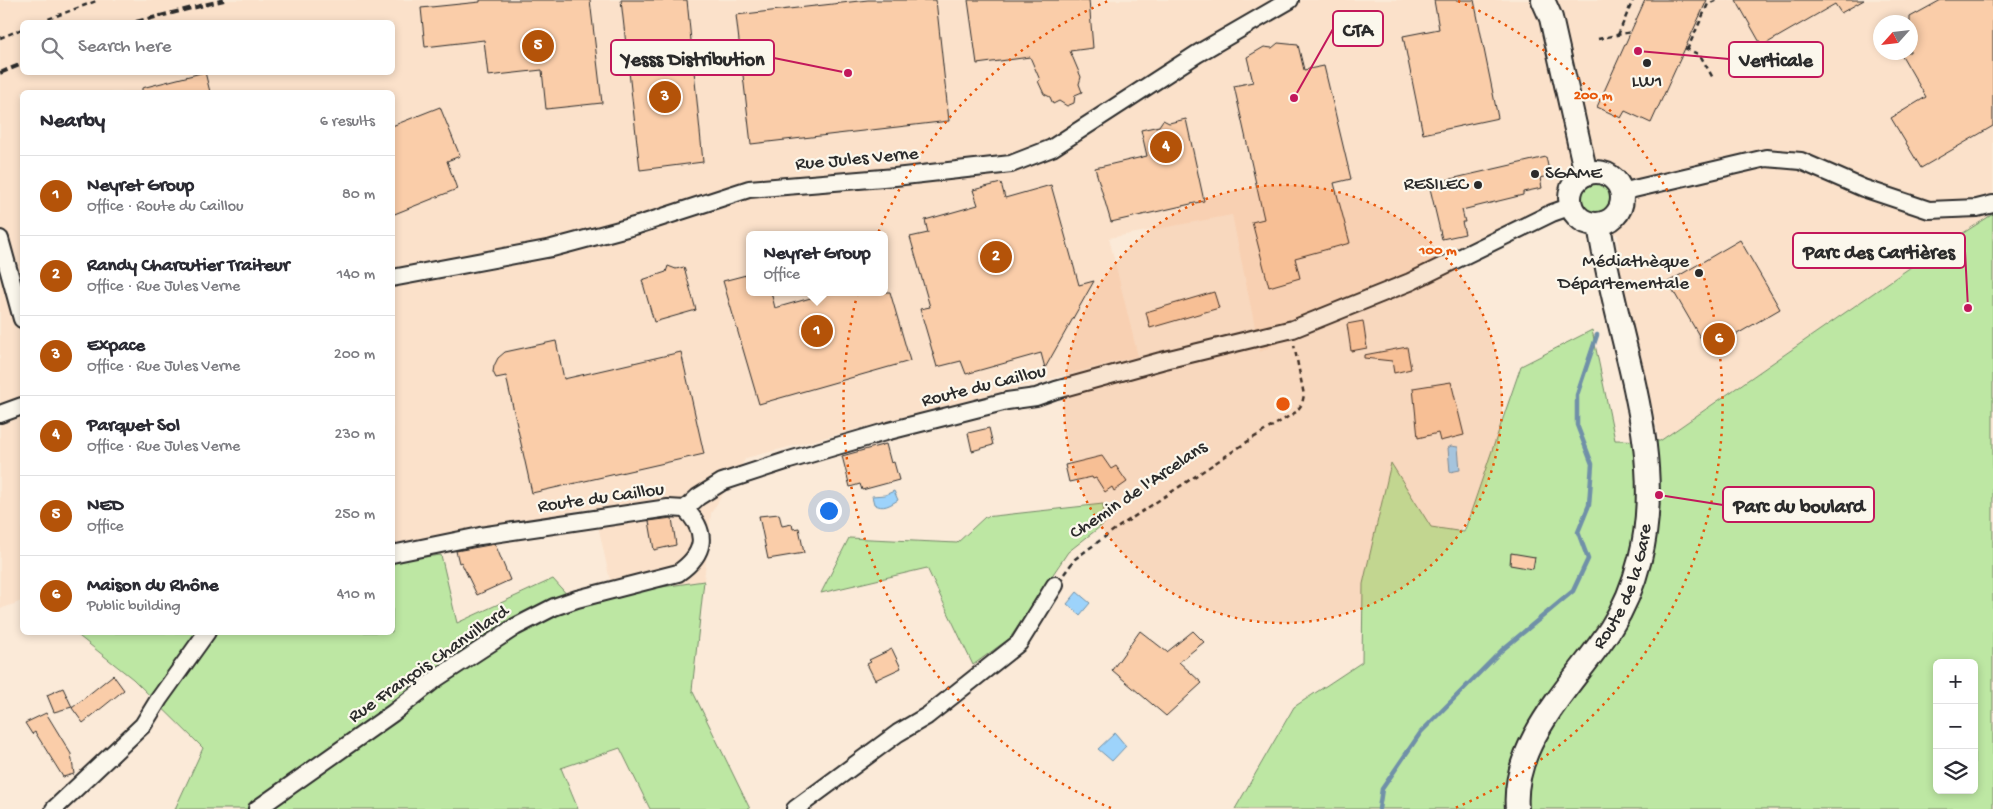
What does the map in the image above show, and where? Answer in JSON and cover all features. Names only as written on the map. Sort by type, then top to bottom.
[{"type":"main road","points":[[1548,6],[1586,174]]},
{"type":"main road","points":[[1600,172],[1607,174],[1618,184],[1621,192],[1622,201],[1620,209],[1607,221],[1599,224],[1582,220],[1576,214],[1570,198],[1574,184],[1586,174],[1600,172]]},
{"type":"main road","name":"Route de la Gare","points":[[1516,809],[1517,788],[1522,765],[1533,737],[1616,619],[1625,602],[1640,560],[1646,528],[1649,485],[1644,438],[1599,224]]},
{"type":"street","name":"Rue Jules Verne","points":[[395,277],[552,248],[638,225],[749,189],[895,177],[1010,164],[1052,148],[1197,54],[1290,0]]},
{"type":"street","points":[[1621,192],[1766,158],[1801,161],[1862,188],[1930,210],[1977,208],[1993,204]]},
{"type":"street","name":"Route du Caillou","points":[[395,554],[441,546],[480,536],[668,508],[685,509],[698,497],[722,482],[786,461],[885,432],[1007,401],[1036,397],[1152,364],[1292,329],[1410,282],[1540,218],[1572,206]]},
{"type":"street","points":[[0,239],[20,312]]},
{"type":"street","points":[[0,414],[20,407]]},
{"type":"street","name":"Rue François Chanvillard","points":[[257,809],[394,712],[437,678],[515,627],[562,604],[678,573],[691,564],[699,550],[700,536],[694,518],[685,509]]},
{"type":"street","points":[[795,809],[898,733],[927,716],[1018,643],[1055,585]]},
{"type":"street","points":[[54,809],[143,725],[159,699],[205,635]]},
{"type":"path","points":[[45,20],[100,0]]},
{"type":"path","points":[[1618,35],[1634,0]]},
{"type":"path","points":[[1713,78],[1700,55],[1686,49],[1708,4],[1717,0]]},
{"type":"path","points":[[0,38],[20,30]]},
{"type":"path","points":[[1598,39],[1631,32]]},
{"type":"path","name":"Chemin de l'Arcelans","points":[[1055,585],[1075,559],[1114,530],[1253,438],[1296,412],[1302,404],[1304,395],[1292,329]]},
{"type":"shaded area","points":[[0,0],[1993,0],[1993,214],[1921,260],[1660,441],[1619,268],[1618,235],[1547,207],[1260,352],[1232,215],[1109,238],[1138,356],[746,458],[711,513],[704,581],[613,594],[594,507],[395,548],[395,90],[20,90],[20,602],[0,609]]},
{"type":"green space","points":[[1596,184],[1606,188],[1610,198],[1606,208],[1596,212],[1586,208],[1582,198],[1586,188]]},
{"type":"green space","points":[[1993,214],[1993,809],[1235,809],[1294,707],[1362,662],[1363,584],[1391,463],[1431,527],[1464,532],[1521,366],[1592,330],[1615,440],[1660,441],[1921,260]]},
{"type":"green space","points":[[1103,504],[1105,523],[1068,552],[1010,638],[973,665],[927,568],[821,593],[849,538],[957,543],[985,517]]},
{"type":"green space","points":[[441,555],[457,623],[553,579],[577,606],[613,594],[704,581],[692,690],[750,809],[650,809],[620,748],[561,768],[578,809],[175,809],[203,748],[133,679],[78,635],[395,635],[395,561]]},
{"type":"water","points":[[1451,446],[1458,447],[1460,470],[1450,472],[1448,448]]},
{"type":"water","points":[[894,491],[898,500],[883,507],[874,504],[872,496],[885,495]]},
{"type":"water","points":[[1077,592],[1090,603],[1080,615],[1067,604]]},
{"type":"water","points":[[1115,733],[1126,746],[1112,761],[1098,749]]},
{"type":"building","points":[[480,0],[590,0],[602,103],[546,109],[542,70],[488,76],[484,40],[425,47],[421,8],[480,2]]},
{"type":"building","points":[[621,0],[687,0],[703,162],[640,170]]},
{"type":"building","points":[[868,0],[936,0],[949,121],[751,144],[736,15]]},
{"type":"building","points":[[968,0],[1089,0],[1093,48],[1070,51],[1081,77],[1079,84],[1082,92],[1075,95],[1074,103],[1067,106],[1059,101],[1053,104],[1050,97],[1044,94],[1030,57],[977,64]]},
{"type":"building","points":[[1434,0],[1474,0],[1498,118],[1423,134],[1403,36],[1439,29]]},
{"type":"building","name":"LW1","points":[[1645,0],[1707,0],[1651,123],[1625,111],[1621,118],[1597,107]]},
{"type":"building","points":[[1736,0],[1864,0],[1841,13],[1835,4],[1762,46]]},
{"type":"building","points":[[1941,0],[1993,0],[1993,126],[1921,168],[1891,118],[1926,97],[1905,60],[1918,60],[1918,15],[1914,15]]},
{"type":"building","points":[[1369,10],[1373,30],[1358,33],[1354,13]]},
{"type":"building","points":[[1278,43],[1298,45],[1304,70],[1324,66],[1351,179],[1334,183],[1350,243],[1295,258],[1300,278],[1269,287],[1252,222],[1264,219],[1234,86],[1253,82],[1247,57],[1264,47],[1272,48]]},
{"type":"building","points":[[193,75],[206,75],[210,90],[142,90],[142,88]]},
{"type":"building","points":[[440,107],[460,156],[447,161],[457,189],[395,214],[395,125]]},
{"type":"building","points":[[1186,119],[1204,201],[1111,222],[1095,168],[1147,156],[1141,130],[1159,126],[1163,120],[1169,123]]},
{"type":"building","points":[[1546,157],[1550,175],[1540,178],[1542,188],[1523,192],[1523,195],[1462,210],[1465,234],[1442,239],[1429,184]]},
{"type":"building","points":[[1001,183],[1005,198],[1051,185],[1079,285],[1094,281],[1045,368],[1041,353],[966,374],[961,361],[937,367],[920,309],[930,307],[910,237],[928,233],[925,220],[978,205],[973,190]]},
{"type":"building","points":[[1740,240],[1780,309],[1708,351],[1668,282]]},
{"type":"building","points":[[668,266],[676,269],[684,267],[696,310],[654,322],[642,280],[666,272]]},
{"type":"building","points":[[746,275],[746,296],[772,296],[775,308],[818,296],[888,296],[888,292],[890,292],[910,361],[759,404],[723,281]]},
{"type":"building","points":[[1214,292],[1219,308],[1150,328],[1146,312]]},
{"type":"building","points":[[1363,321],[1367,348],[1351,351],[1347,324]]},
{"type":"building","points":[[556,341],[564,379],[681,352],[704,454],[532,493],[506,376],[496,378],[493,372],[498,358],[505,352]]},
{"type":"building","points":[[1407,347],[1411,369],[1394,373],[1392,361],[1364,358],[1364,355]]},
{"type":"building","points":[[1451,382],[1464,435],[1440,441],[1438,433],[1418,438],[1413,388]]},
{"type":"building","points":[[989,428],[993,445],[972,451],[968,433]]},
{"type":"building","points":[[886,444],[891,463],[894,462],[899,480],[862,490],[860,484],[850,487],[842,456]]},
{"type":"building","points":[[1102,456],[1111,469],[1116,466],[1127,482],[1114,491],[1112,487],[1105,492],[1096,478],[1093,479],[1092,477],[1069,482],[1065,465]]},
{"type":"building","points":[[779,514],[782,526],[792,524],[793,529],[799,528],[804,553],[768,559],[759,516]]},
{"type":"building","points":[[672,518],[676,545],[654,550],[649,521]]},
{"type":"building","points":[[495,544],[510,580],[477,595],[461,562],[459,563],[456,551]]},
{"type":"building","points":[[1511,553],[1535,557],[1533,569],[1510,565]]},
{"type":"building","points":[[1140,631],[1167,652],[1193,631],[1204,642],[1179,662],[1202,683],[1166,716],[1112,670]]},
{"type":"building","points":[[892,649],[901,668],[875,680],[867,664],[871,662],[869,660]]},
{"type":"building","points":[[113,675],[124,690],[83,723],[72,708]]},
{"type":"building","points":[[63,688],[72,707],[54,712],[47,695]]},
{"type":"building","points":[[46,713],[71,754],[74,774],[63,777],[35,732],[32,734],[25,723]]},
{"type":"waterway","points":[[1379,809],[1382,789],[1421,732],[1502,650],[1573,591],[1588,559],[1578,532],[1589,505],[1592,464],[1577,425],[1577,395],[1597,335]]},
{"type":"railway","points":[[144,20],[224,0]]},
{"type":"railway","points":[[0,73],[20,65]]},
{"type":"place","name":"NED","points":[[538,46]]},
{"type":"place","name":"Verticale","points":[[1638,51]]},
{"type":"place","name":"LW1","points":[[1647,63]]},
{"type":"place","name":"Yesss Distribution","points":[[848,73]]},
{"type":"place","name":"Expace","points":[[665,97]]},
{"type":"place","name":"CTA","points":[[1294,98]]},
{"type":"place","name":"Parquet Sol","points":[[1166,147]]},
{"type":"place","name":"SGAME","points":[[1535,174]]},
{"type":"place","name":"RESILEC","points":[[1478,185]]},
{"type":"place","name":"Randy Charcutier Traiteur","points":[[996,257]]},
{"type":"place","name":"Médiathèque Départementale","points":[[1699,273]]},
{"type":"place","name":"Parc des Cartières","points":[[1968,308]]},
{"type":"place","name":"Neyret Group","points":[[817,331]]},
{"type":"place","name":"Maison du Rhône","points":[[1719,339]]},
{"type":"place","name":"Parc du boulard","points":[[1659,495]]}]
